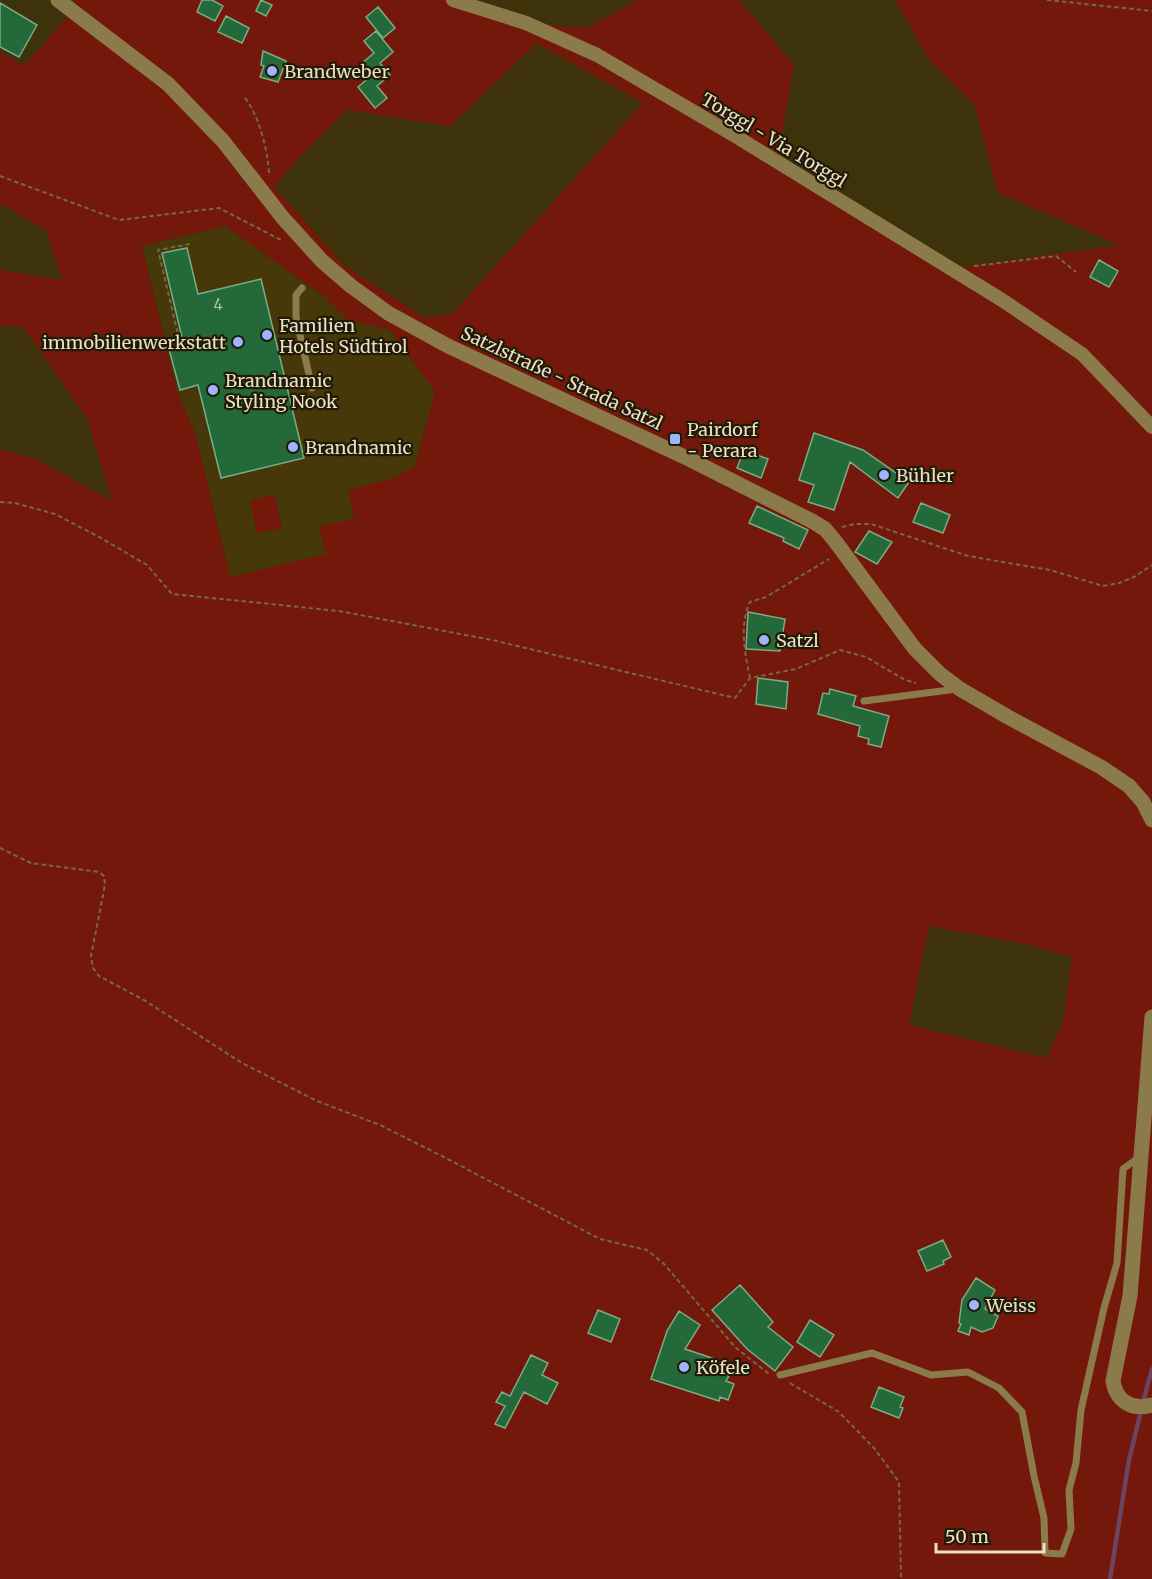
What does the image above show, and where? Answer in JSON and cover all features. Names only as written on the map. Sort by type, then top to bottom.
[{"type":"street","name":"Satzlstraße - Strada Satzl","points":[[58,0],[168,84],[223,141],[282,218],[322,261],[351,286],[388,313],[448,346],[689,459],[812,520],[825,529],[835,541],[915,649],[940,674],[960,689],[1110,773],[1129,786],[1143,802],[1152,820]]},
{"type":"street","name":"Torggl - Via Torggl","points":[[453,0],[526,23],[597,55],[736,137],[1002,300],[1082,354],[1152,427]]},
{"type":"street","points":[[1149,1406],[1132,1406],[1121,1399],[1115,1392],[1113,1381],[1130,1296],[1152,1017]]},
{"type":"lane","points":[[302,288],[296,295],[294,304],[312,387]]},
{"type":"lane","points":[[864,701],[960,689]]},
{"type":"lane","points":[[780,1375],[872,1353],[931,1375],[968,1372],[999,1388],[1022,1412],[1044,1518],[1045,1553],[1062,1554],[1071,1528],[1068,1490],[1076,1463],[1081,1410],[1104,1308],[1117,1263],[1123,1169],[1140,1156]]},
{"type":"path","points":[[1047,0],[1152,11]]},
{"type":"path","points":[[245,98],[256,113],[269,170],[269,181],[261,191]]},
{"type":"path","points":[[0,176],[118,220],[219,208],[288,244]]},
{"type":"path","points":[[181,347],[158,250],[190,244]]},
{"type":"path","points":[[972,266],[1056,256],[1076,272]]},
{"type":"path","points":[[0,502],[15,503],[55,514],[101,538],[147,565],[172,594],[339,611],[492,640],[735,698],[750,678],[796,669],[840,650],[866,657],[905,680],[921,684]]},
{"type":"path","points":[[750,678],[744,650],[745,612],[750,602],[766,597],[824,563],[833,555],[837,528],[855,524],[871,524],[968,556],[1050,570],[1103,586],[1134,577],[1152,566]]},
{"type":"path","points":[[0,849],[31,863],[99,872],[104,876],[105,885],[91,956],[93,968],[99,976],[144,1000],[242,1063],[317,1101],[380,1125],[600,1239],[646,1250],[664,1264],[735,1347],[765,1372],[772,1376],[780,1375],[798,1389],[838,1412],[874,1448],[898,1482],[902,1579]]},
{"type":"shaded area","points":[[73,0],[453,0],[526,23],[587,28],[638,0],[739,0],[794,65],[777,162],[949,269],[1119,245],[998,193],[974,104],[930,61],[895,0],[1152,0],[1152,1579],[0,1579],[0,449],[36,459],[112,501],[87,418],[23,327],[0,325],[0,270],[62,280],[46,230],[0,203],[0,52],[24,66],[78,5]],"holes":[[[537,43],[643,103],[452,314],[425,318],[345,266],[274,187],[297,160],[347,110],[450,126]],[[225,226],[325,297],[349,321],[389,329],[435,392],[415,466],[394,478],[348,490],[354,519],[319,526],[326,554],[230,577],[196,436],[177,391],[142,246]],[[929,926],[1030,945],[1072,957],[1063,1021],[1047,1058],[909,1025]]]},
{"type":"shaded area","points":[[225,226],[325,297],[349,321],[389,329],[435,392],[415,466],[394,478],[348,490],[354,519],[326,554],[229,577],[196,436],[177,391],[142,245]]},
{"type":"shaded area","points":[[275,495],[282,528],[257,533],[250,500]]},
{"type":"building","points":[[202,0],[212,0],[223,6],[215,21],[197,12]]},
{"type":"building","points":[[261,0],[272,5],[266,16],[256,11]]},
{"type":"building","points":[[0,3],[37,25],[19,57],[0,47]]},
{"type":"building","points":[[378,7],[395,28],[383,38],[366,17]]},
{"type":"building","points":[[226,16],[249,28],[242,43],[218,32]]},
{"type":"building","points":[[376,31],[393,52],[380,63],[390,75],[377,86],[387,98],[375,108],[358,87],[371,76],[361,64],[374,53],[364,41]]},
{"type":"building","name":"Brandweber","points":[[263,51],[286,61],[278,82],[260,77],[264,66],[261,65]]},
{"type":"building","points":[[187,248],[198,294],[261,279],[304,458],[221,478],[198,385],[180,390],[169,349],[184,346],[162,253]]},
{"type":"building","points":[[1099,260],[1118,271],[1109,287],[1090,277]]},
{"type":"building","points":[[814,433],[863,450],[909,482],[898,498],[850,462],[834,510],[808,502],[814,485],[799,480]]},
{"type":"building","points":[[744,450],[768,459],[761,478],[737,468]]},
{"type":"building","points":[[921,503],[950,515],[943,533],[913,522]]},
{"type":"building","points":[[757,506],[808,530],[799,549],[783,541],[784,538],[749,523]]},
{"type":"building","points":[[869,531],[892,542],[877,564],[855,552]]},
{"type":"building","name":"Satzl","points":[[748,612],[785,619],[780,651],[746,649]]},
{"type":"building","points":[[758,678],[788,682],[786,709],[756,704]]},
{"type":"building","points":[[830,689],[856,696],[853,706],[889,716],[881,747],[868,744],[869,739],[858,736],[860,726],[818,714],[823,693],[829,694]]},
{"type":"building","points":[[943,1240],[951,1257],[943,1261],[944,1264],[927,1271],[918,1251]]},
{"type":"building","name":"Weiss","points":[[976,1278],[995,1290],[985,1309],[998,1316],[993,1328],[982,1332],[971,1327],[969,1335],[958,1331],[961,1324],[959,1323],[962,1300]]},
{"type":"building","points":[[740,1285],[773,1322],[768,1327],[793,1347],[775,1371],[747,1349],[712,1310]]},
{"type":"building","points":[[598,1310],[620,1319],[611,1342],[588,1333]]},
{"type":"building","points":[[679,1311],[700,1325],[685,1349],[715,1359],[711,1370],[729,1376],[726,1381],[734,1384],[728,1400],[720,1397],[719,1401],[651,1379],[667,1331]]},
{"type":"building","points":[[810,1320],[834,1335],[820,1357],[797,1342]]},
{"type":"building","points":[[531,1355],[548,1363],[542,1375],[558,1383],[547,1404],[524,1392],[505,1428],[495,1424],[505,1406],[496,1402],[502,1392],[510,1396]]},
{"type":"building","points":[[879,1387],[904,1397],[899,1418],[871,1407]]},
{"type":"waterway","points":[[1143,1402],[1152,1369]]},
{"type":"waterway","points":[[1110,1579],[1129,1460],[1141,1411]]},
{"type":"place","name":"Brandweber","points":[[272,71]]},
{"type":"place","name":"Familien Hotels Südtirol","points":[[267,335]]},
{"type":"place","name":"immobilienwerkstatt","points":[[238,342]]},
{"type":"place","name":"Brandnamic Styling Nook","points":[[213,390]]},
{"type":"place","name":"Pairdorf - Perara","points":[[675,439]]},
{"type":"place","name":"Brandnamic","points":[[293,447]]},
{"type":"place","name":"Bühler","points":[[884,475]]},
{"type":"place","name":"Satzl","points":[[764,640]]},
{"type":"place","name":"Weiss","points":[[974,1305]]},
{"type":"place","name":"Köfele","points":[[684,1367]]}]
